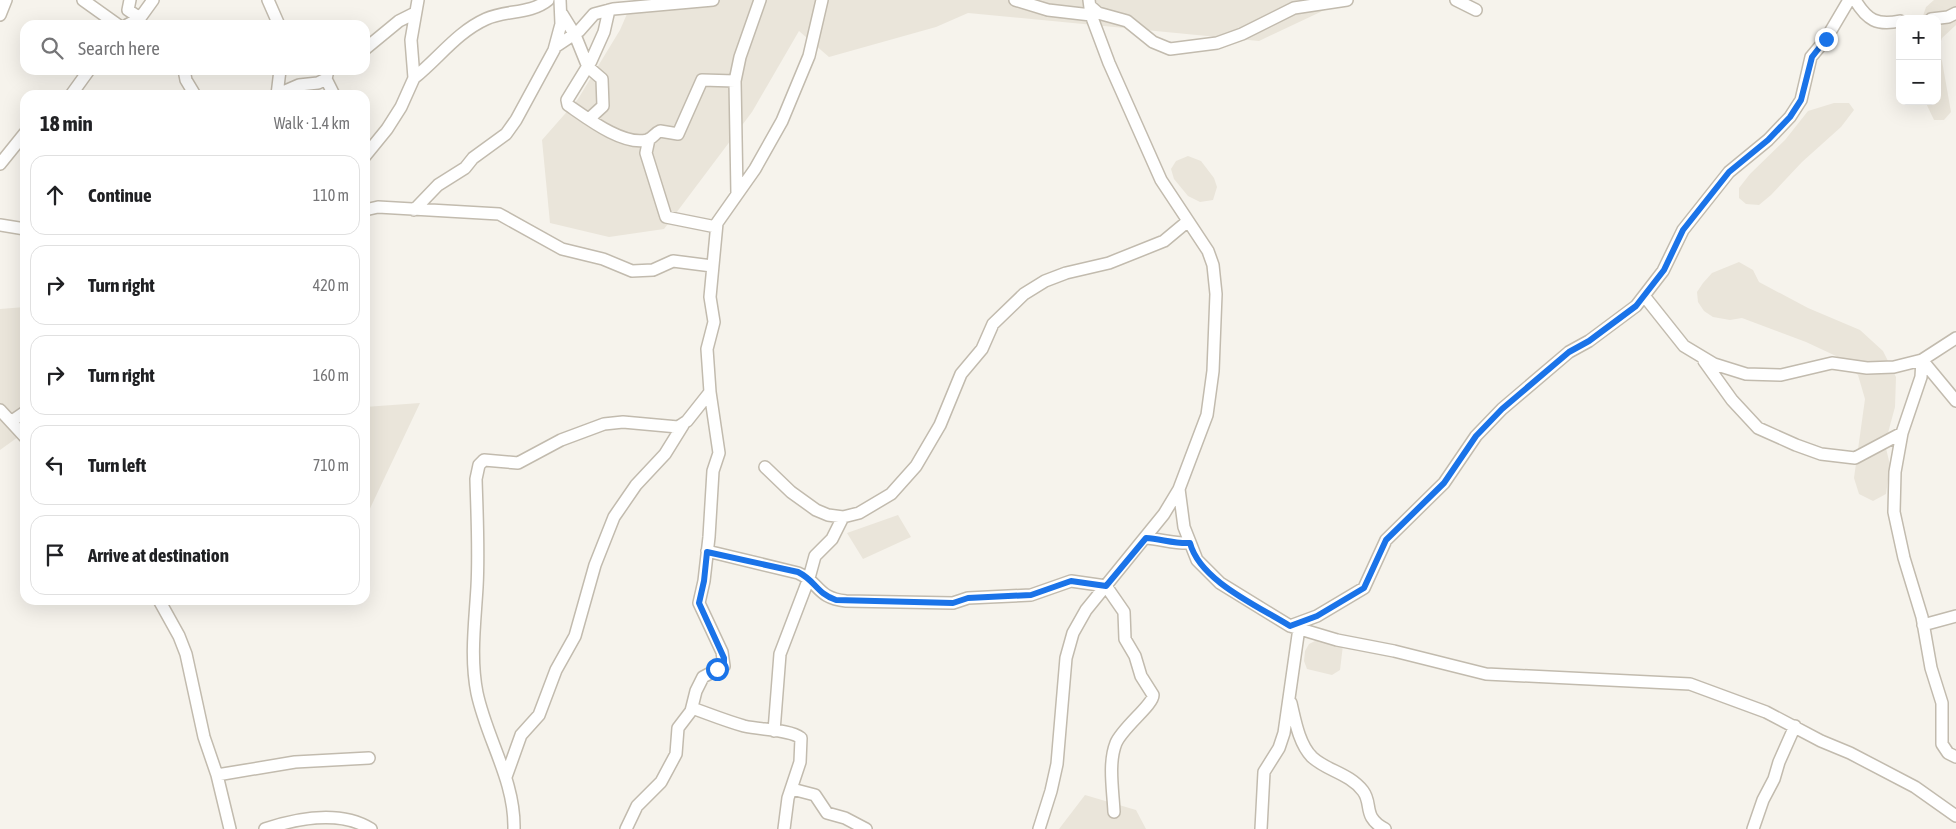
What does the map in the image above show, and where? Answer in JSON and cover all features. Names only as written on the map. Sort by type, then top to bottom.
[{"type":"street","points":[[0,15],[6,0]]},
{"type":"street","points":[[83,0],[111,20]]},
{"type":"street","points":[[130,0],[128,10],[140,18]]},
{"type":"street","points":[[136,20],[140,18],[153,0]]},
{"type":"street","points":[[414,78],[411,40],[418,0]]},
{"type":"street","points":[[370,150],[388,129],[401,107],[414,78],[455,40],[479,22],[499,14],[537,8],[548,0]]},
{"type":"street","points":[[414,210],[438,185],[465,168],[473,158],[483,153],[506,134],[544,72],[555,47],[562,14],[560,0]]},
{"type":"street","points":[[555,47],[575,35],[590,17],[609,10],[713,0]]},
{"type":"street","points":[[738,194],[736,81],[740,57],[760,0]]},
{"type":"street","points":[[626,829],[636,806],[661,782],[676,754],[678,728],[692,708],[696,691],[703,678],[724,666],[720,647],[699,603],[704,581],[713,472],[719,453],[710,392],[707,354],[714,322],[710,297],[716,227],[720,217],[755,170],[784,116],[809,56],[822,0]]},
{"type":"street","points":[[1015,0],[1048,10],[1090,7],[1098,13],[1127,21],[1153,42],[1170,49],[1217,43],[1242,34],[1294,8],[1347,0]]},
{"type":"street","points":[[1456,0],[1476,10]]},
{"type":"street","points":[[1295,627],[1364,588],[1386,540],[1444,483],[1476,436],[1535,380],[1569,352],[1589,341],[1636,306],[1645,296],[1664,270],[1683,230],[1729,172],[1768,140],[1790,117],[1801,100],[1812,57],[1826,39],[1849,0]]},
{"type":"street","points":[[1855,0],[1862,11],[1878,22],[1885,24],[1896,22]]},
{"type":"street","points":[[272,2],[277,20]]},
{"type":"street","points":[[1039,829],[1057,764],[1068,646],[1086,610],[1146,538],[1164,514],[1179,489],[1207,416],[1210,396],[1216,294],[1213,265],[1208,251],[1161,180],[1109,63],[1090,7]]},
{"type":"street","points":[[609,10],[600,42],[588,67],[567,100],[568,105],[620,136],[649,140]]},
{"type":"street","points":[[370,45],[399,21],[415,13]]},
{"type":"street","points":[[1941,18],[1956,13]]},
{"type":"street","points":[[562,14],[575,35],[588,67],[602,79],[603,106],[590,118]]},
{"type":"street","points":[[75,90],[85,75]]},
{"type":"street","points":[[185,75],[191,90]]},
{"type":"street","points":[[278,90],[279,75]]},
{"type":"street","points":[[288,90],[299,85],[318,83],[326,75]]},
{"type":"street","points":[[327,75],[332,90]]},
{"type":"street","points":[[716,227],[666,217],[661,208],[646,154],[649,140],[660,131],[680,133],[694,95],[702,80],[736,81]]},
{"type":"street","points":[[0,164],[20,139]]},
{"type":"street","points":[[370,209],[378,207],[499,214],[562,249],[603,260],[632,271],[653,270],[673,261],[712,266]]},
{"type":"street","points":[[765,467],[808,505],[828,515],[852,516],[866,509],[891,494],[907,478],[940,425],[961,374],[982,349],[993,324],[1024,294],[1045,281],[1066,273],[1109,263],[1164,241],[1188,221]]},
{"type":"street","points":[[0,225],[20,228]]},
{"type":"street","points":[[1645,296],[1684,346],[1703,359],[1746,374],[1781,375],[1823,364],[1878,369],[1922,360],[1956,338]]},
{"type":"street","points":[[1703,359],[1732,400],[1758,428],[1796,445],[1822,454],[1855,458],[1902,433]]},
{"type":"street","points":[[1922,360],[1956,401]]},
{"type":"street","points":[[1922,360],[1921,377],[1902,433],[1895,472],[1894,512],[1904,558],[1916,592],[1931,668],[1942,703],[1942,744],[1948,753],[1956,757]]},
{"type":"street","points":[[506,777],[521,734],[538,715],[556,670],[575,636],[595,565],[614,517],[636,486],[665,454],[683,425],[710,392]]},
{"type":"street","points":[[0,410],[20,431]]},
{"type":"street","points":[[12,421],[20,415]]},
{"type":"street","points":[[514,829],[514,807],[506,777],[488,729],[477,692],[474,655],[474,609],[477,587],[476,480],[479,465],[484,460],[518,462],[535,456],[561,440],[604,424],[623,422],[666,427],[683,425]]},
{"type":"street","points":[[1179,489],[1184,527],[1197,560],[1220,583],[1295,627],[1337,640],[1394,651],[1486,674],[1690,684],[1766,712],[1795,726],[1908,783],[1956,816]]},
{"type":"street","points":[[774,732],[780,654],[809,578],[815,556],[832,539],[843,517]]},
{"type":"street","points":[[1146,538],[1171,540],[1178,544],[1190,543]]},
{"type":"street","points":[[707,552],[788,569],[809,578],[821,594],[828,598],[846,601],[948,604],[968,598],[1031,595],[1071,581],[1106,586],[1124,612],[1125,639],[1135,656],[1141,676],[1153,695],[1150,704],[1134,718],[1116,744],[1112,768],[1114,812]]},
{"type":"street","points":[[162,605],[186,654],[204,736],[217,775],[230,829]]},
{"type":"street","points":[[1923,625],[1956,616]]},
{"type":"street","points":[[1261,829],[1264,772],[1282,741],[1290,696],[1295,627]]},
{"type":"street","points":[[1290,696],[1296,724],[1308,751],[1316,760],[1350,778],[1363,791],[1368,812],[1374,821],[1385,829]]},
{"type":"street","points":[[692,708],[744,726],[774,732],[788,732],[801,738],[800,762],[792,789],[784,829]]},
{"type":"street","points":[[1753,829],[1763,800],[1795,726]]},
{"type":"street","points":[[217,775],[295,762],[369,758]]},
{"type":"street","points":[[792,789],[815,794],[827,813],[851,821],[866,829]]},
{"type":"street","points":[[265,829],[303,820],[327,818],[356,820],[371,829]]},
{"type":"shaded area","points":[[633,0],[1336,0],[1331,7],[1259,41],[968,13],[936,27],[829,57],[799,31],[752,112],[664,229],[609,237],[550,223],[542,140],[578,99],[620,30]]},
{"type":"shaded area","points":[[1934,0],[1956,0],[1956,25],[1941,41],[1941,15],[1923,15],[1926,7]]},
{"type":"shaded area","points":[[1941,58],[1951,112],[1944,120],[1934,120],[1927,105],[1941,105]]},
{"type":"shaded area","points":[[1834,103],[1849,103],[1854,110],[1841,127],[1802,162],[1759,205],[1746,204],[1739,198],[1739,188],[1750,174],[1785,140],[1808,111]]},
{"type":"shaded area","points":[[1188,156],[1201,161],[1214,178],[1217,187],[1213,200],[1200,202],[1188,196],[1174,179],[1171,169],[1176,161]]},
{"type":"shaded area","points":[[1739,262],[1753,270],[1759,282],[1808,308],[1860,330],[1883,351],[1896,377],[1895,407],[1885,444],[1890,465],[1886,494],[1873,501],[1859,494],[1854,478],[1865,399],[1858,375],[1836,356],[1806,342],[1742,318],[1730,320],[1713,317],[1704,311],[1698,302],[1697,292],[1712,273]]},
{"type":"shaded area","points":[[20,307],[20,436],[0,450],[0,309]]},
{"type":"shaded area","points":[[420,403],[370,508],[370,407]]},
{"type":"shaded area","points":[[898,515],[911,537],[863,559],[847,533]]},
{"type":"shaded area","points":[[1319,639],[1343,645],[1340,670],[1332,675],[1307,669],[1304,661],[1305,651],[1309,644]]},
{"type":"shaded area","points":[[1085,795],[1136,810],[1146,829],[1059,829]]},
{"type":"route","points":[[717,669],[724,666],[724,658],[699,603],[704,581],[707,552],[798,572],[809,578],[821,594],[836,600],[948,604],[968,598],[1031,595],[1045,592],[1071,581],[1106,586],[1146,538],[1171,540],[1178,544],[1190,543],[1197,560],[1220,583],[1290,626],[1317,616],[1342,602],[1364,588],[1386,540],[1444,483],[1476,436],[1502,409],[1569,352],[1589,341],[1636,306],[1652,288],[1664,270],[1683,230],[1729,172],[1778,131],[1790,117],[1801,100],[1803,83],[1812,57],[1826,39]]}]
